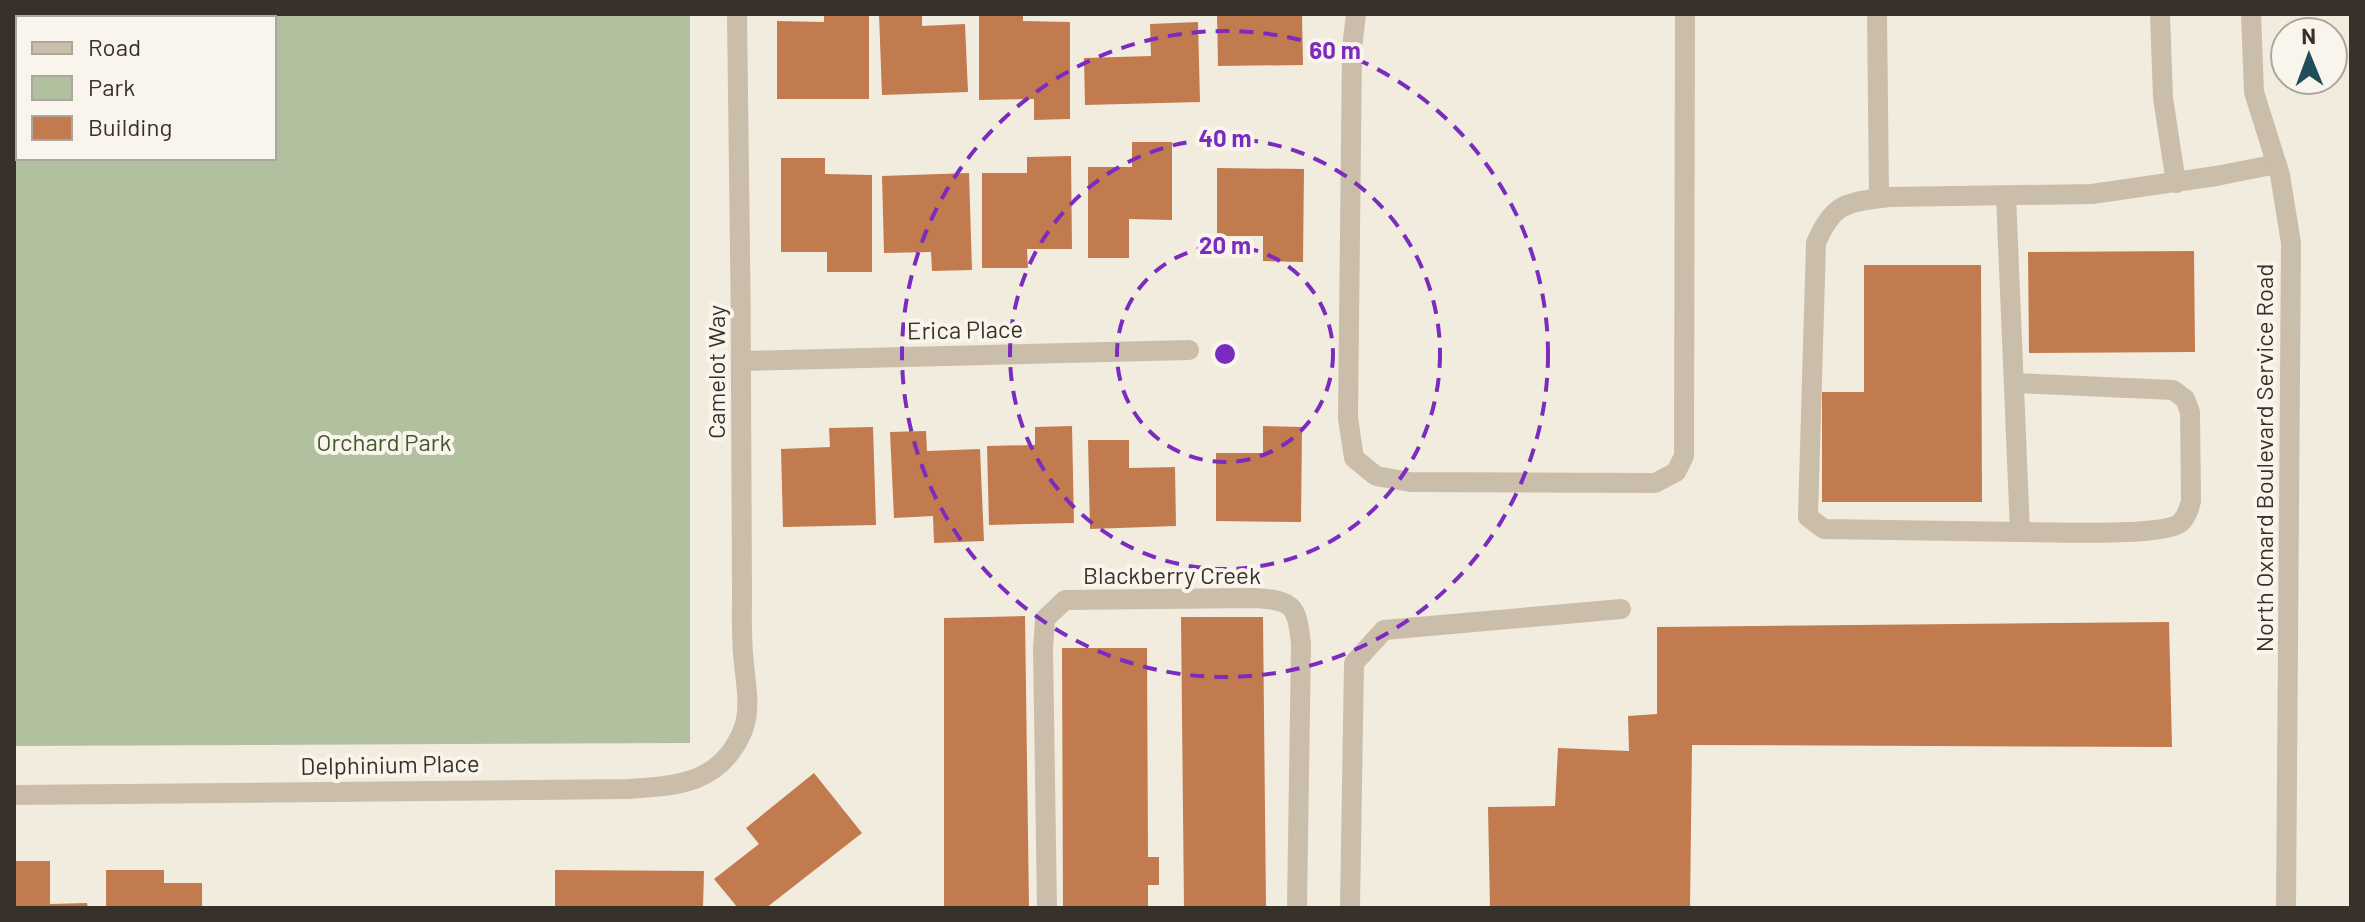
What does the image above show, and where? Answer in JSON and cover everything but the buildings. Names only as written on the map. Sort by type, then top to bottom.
[{"type":"street","name":"Camelot Way","points":[[737,14],[742,630],[747,708],[743,729]]},
{"type":"street","points":[[1356,14],[1352,48],[1348,418],[1354,458],[1376,476],[1410,482],[1563,483],[1655,483],[1676,472],[1684,456],[1685,14]]},
{"type":"street","points":[[1877,14],[1879,198]]},
{"type":"street","points":[[2160,14],[2163,98],[2176,183]]},
{"type":"street","name":"North Oxnard Boulevard Service Road","points":[[2251,14],[2254,92],[2277,164],[2291,243],[2286,908]]},
{"type":"street","points":[[2015,383],[2173,390],[2185,399],[2190,412],[2191,501],[2180,523],[2158,531],[1824,529],[1808,517],[1816,243],[1834,209],[1879,198],[2092,194],[2176,183],[2277,164]]},
{"type":"street","points":[[2006,196],[2020,532]]},
{"type":"street","name":"Erica Place","points":[[742,361],[1189,350]]},
{"type":"street","name":"Blackberry Creek","points":[[1047,908],[1045,619],[1065,600],[1254,598],[1276,599],[1292,607],[1298,617],[1301,644],[1297,908]]},
{"type":"street","points":[[1350,908],[1354,663],[1384,630],[1621,609]]},
{"type":"street","name":"Delphinium Place","points":[[14,795],[678,786],[700,778],[719,764],[743,729]]},
{"type":"green space","name":"Orchard Park","points":[[14,14],[690,14],[690,743],[14,746]]}]
